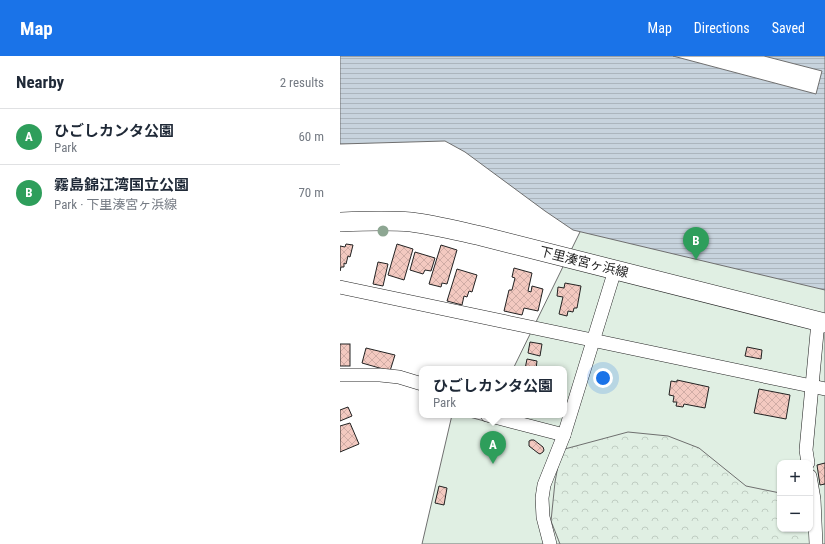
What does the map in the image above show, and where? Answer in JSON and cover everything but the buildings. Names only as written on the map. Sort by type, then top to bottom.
[{"type":"main road","name":"下里湊宮ヶ浜線","points":[[340,222],[374,221],[426,224],[481,236],[821,322]]},
{"type":"street","points":[[550,544],[543,517],[542,498],[544,485],[564,435],[616,270]]},
{"type":"street","points":[[340,287],[825,389]]},
{"type":"street","points":[[808,460],[806,450],[811,386],[821,322]]},
{"type":"street","points":[[340,375],[380,375],[398,377],[419,383]]},
{"type":"street","points":[[499,418],[564,435]]},
{"type":"street","points":[[813,493],[816,544]]},
{"type":"green space","points":[[666,56],[825,56],[825,544],[422,544],[451,418],[473,418],[488,422],[490,418],[567,418],[567,366],[514,366]]},
{"type":"green space","points":[[628,432],[668,436],[699,448],[746,486],[777,492],[777,532],[810,532],[816,544],[560,544],[551,521],[555,482],[561,450]]},
{"type":"shaded area","points":[[340,56],[825,56],[825,290],[573,230],[465,152],[445,141],[340,144]]},
{"type":"pier","points":[[673,56],[764,56],[822,71],[816,94]]},
{"type":"place","name":"霧島錦江湾国立公園","points":[[696,260]]},
{"type":"place","name":"ひごしカンタ公園","points":[[493,464]]}]
